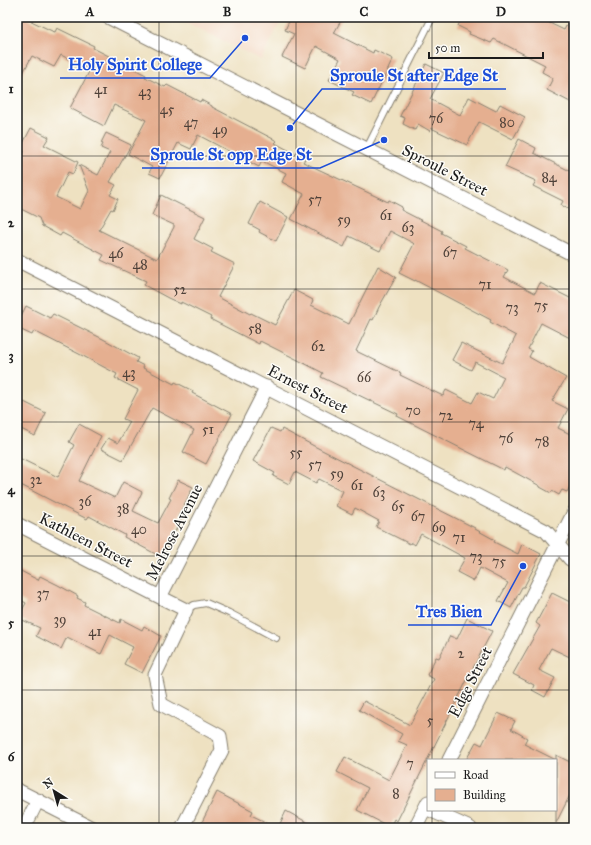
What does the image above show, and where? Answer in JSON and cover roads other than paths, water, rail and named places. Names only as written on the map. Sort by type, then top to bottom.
[{"type":"street","name":"Sproule Street","points":[[108,17],[574,255]]},
{"type":"street","name":"Ernest Street","points":[[17,260],[546,531],[570,559],[574,561]]},
{"type":"street","name":"Melrose Avenue","points":[[186,610],[160,597],[267,387]]},
{"type":"street","name":"Edge Street","points":[[450,759],[574,512]]},
{"type":"street","name":"Kathleen Street","points":[[17,524],[160,597]]},
{"type":"street","points":[[182,828],[222,750],[220,736],[161,704],[155,675],[186,610]]},
{"type":"street","points":[[17,790],[92,828]]},
{"type":"street","points":[[24,828],[38,800]]},
{"type":"street","points":[[415,828],[427,809]]},
{"type":"street","points":[[436,811],[470,828]]},
{"type":"lane","points":[[367,148],[432,18],[442,17]]},
{"type":"lane","points":[[186,610],[194,605],[206,603],[229,613],[276,638]]},
{"type":"place","name":"Holy Spirit College","points":[[245,38]]},
{"type":"place","name":"Sproule St after Edge St","points":[[290,128]]},
{"type":"place","name":"Sproule St opp Edge St","points":[[384,140]]},
{"type":"place","name":"Tres Bien","points":[[523,566]]}]
